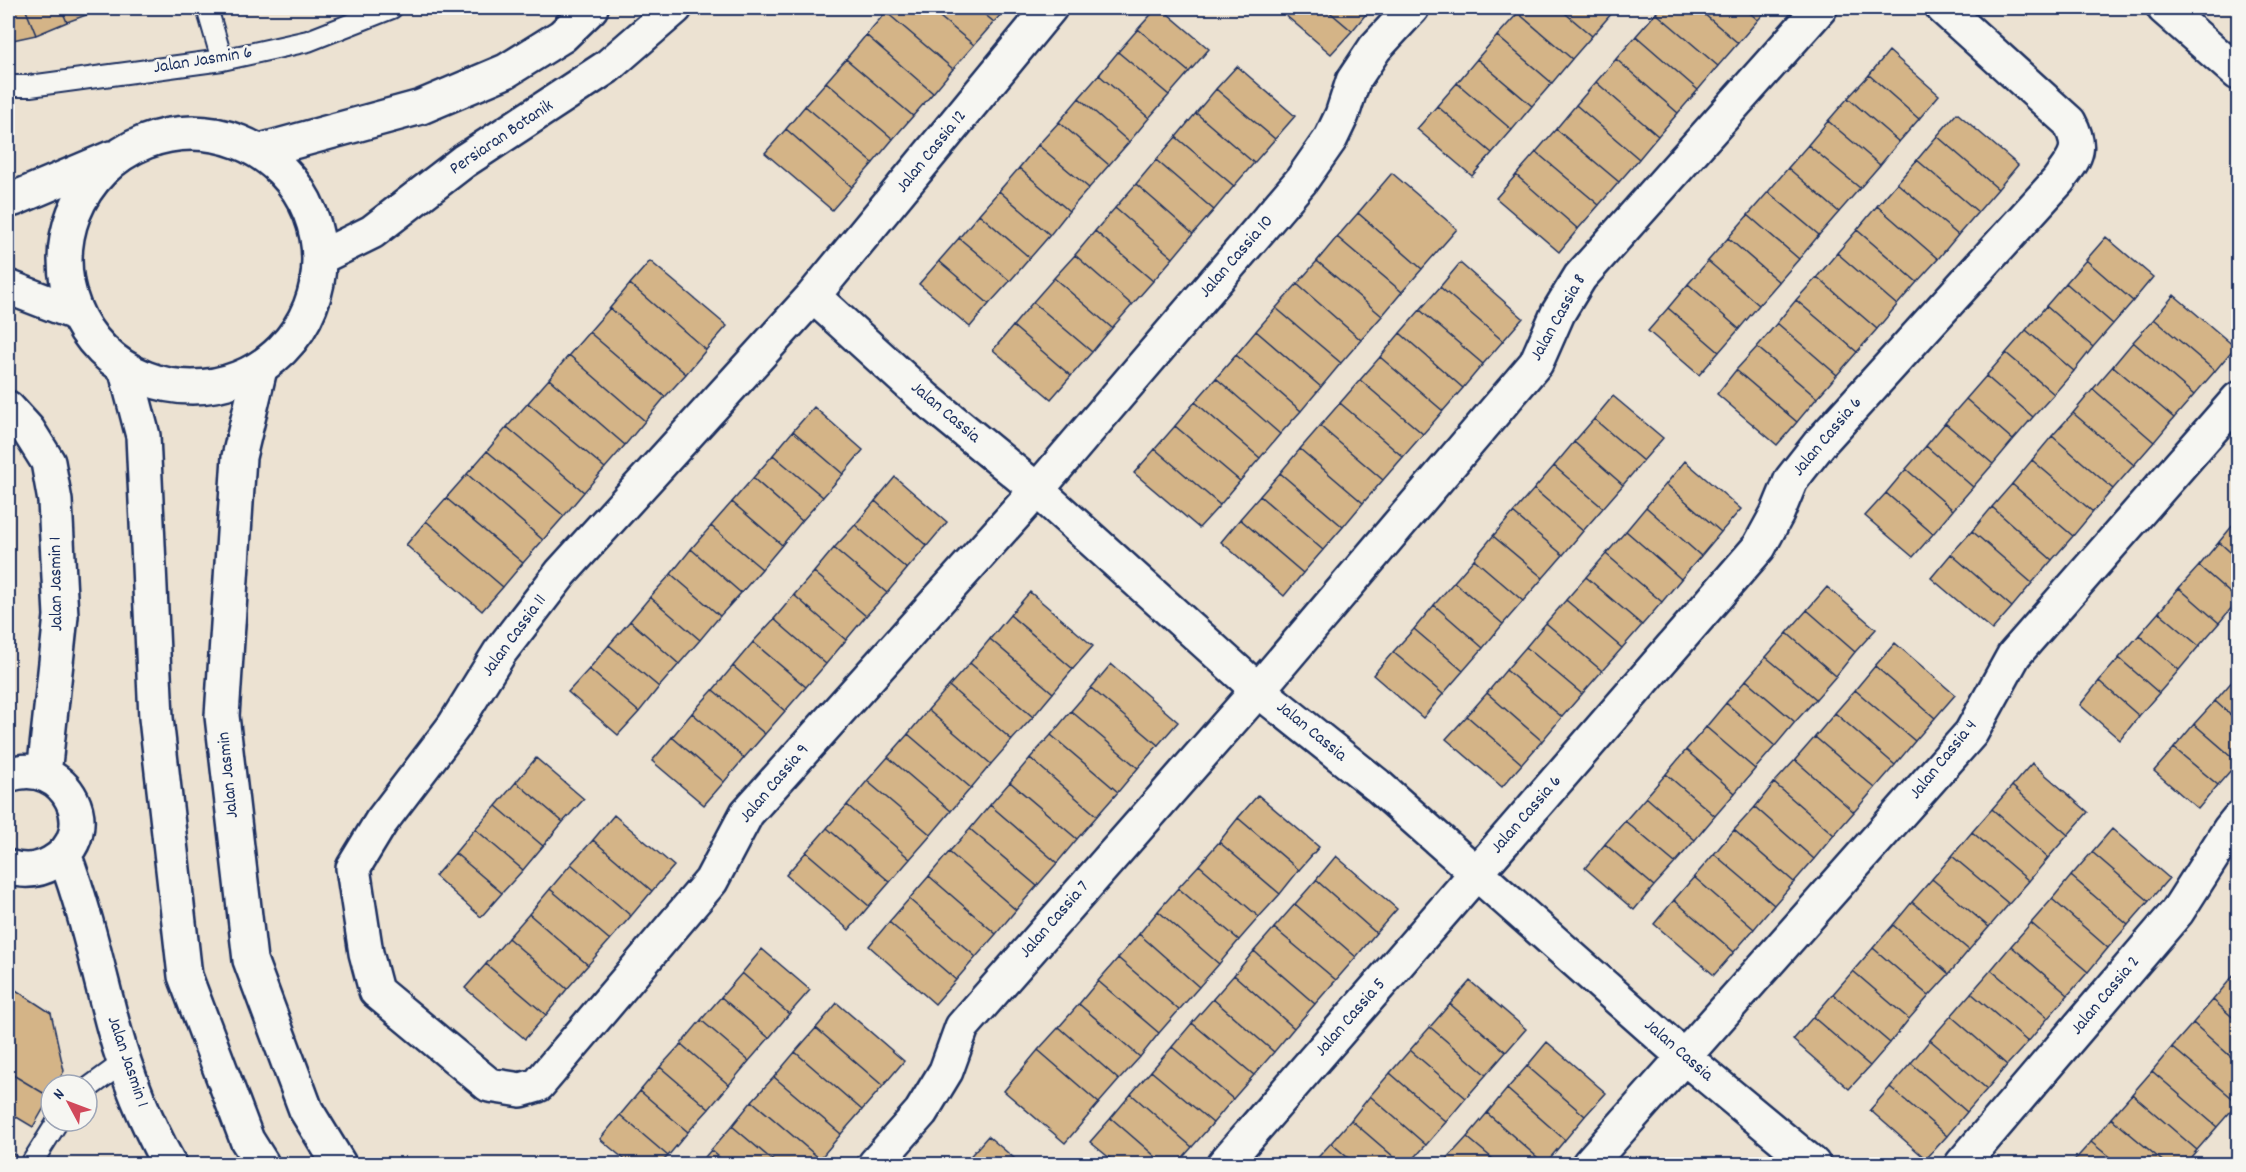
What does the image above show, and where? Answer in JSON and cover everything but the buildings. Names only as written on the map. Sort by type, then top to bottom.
[{"type":"street","points":[[260,151],[421,107],[506,71],[562,36],[591,8]]},
{"type":"street","name":"Persiaran Botanik","points":[[321,257],[372,232],[464,161],[608,67],[675,8]]},
{"type":"street","name":"Jalan Cassia 12","points":[[813,296],[1050,8]]},
{"type":"street","name":"Jalan Cassia 10","points":[[1036,490],[1301,181],[1331,138],[1342,116],[1353,81],[1375,48],[1412,8]]},
{"type":"street","name":"Jalan Cassia 8","points":[[1258,690],[1536,363],[1558,313],[1580,277],[1820,8]]},
{"type":"street","name":"Jalan Cassia 6","points":[[1477,872],[1760,547],[1791,480],[1820,443],[2058,181],[2075,156],[2078,138],[2069,122],[1943,8]]},
{"type":"street","points":[[2164,8],[2238,73]]},
{"type":"street","points":[[8,199],[14,199],[157,137],[192,132],[228,137],[260,151],[292,179],[313,215],[321,257],[317,290],[304,321],[285,348],[260,369],[216,386],[170,387],[126,371],[105,355],[88,336],[75,313],[65,278],[66,242],[76,207],[97,176],[124,152]]},
{"type":"street","points":[[8,287],[75,313]]},
{"type":"street","name":"Jalan Cassia","points":[[813,296],[926,399],[1036,490],[1258,690],[1377,785],[1684,1057],[1813,1164]]},
{"type":"street","name":"Jalan Cassia 11","points":[[409,1020],[376,991],[366,953],[353,868],[381,822],[454,726],[500,652],[561,573],[813,296]]},
{"type":"street","name":"Jalan Jasmin","points":[[260,369],[238,457],[222,716],[250,960],[306,1110],[339,1164]]},
{"type":"street","points":[[126,371],[143,436],[156,718],[185,976],[247,1140],[262,1164]]},
{"type":"street","name":"Jalan Cassia 4","points":[[1589,1164],[1971,733],[2014,655],[2238,399]]},
{"type":"street","name":"Jalan Jasmin 1","points":[[8,408],[28,430],[48,462],[55,501],[61,616],[44,774]]},
{"type":"street","name":"Jalan Cassia 9","points":[[409,1020],[489,1085],[521,1090],[538,1085],[711,881],[747,813],[1036,490]]},
{"type":"street","name":"Jalan Cassia 7","points":[[874,1164],[921,1112],[946,1071],[962,1027],[1258,690]]},
{"type":"street","points":[[8,775],[26,771],[44,774],[63,785],[72,798],[77,815],[76,832],[63,854],[43,868],[26,871],[8,867]]},
{"type":"street","name":"Jalan Cassia 2","points":[[1962,1164],[2177,912],[2238,819]]},
{"type":"street","name":"Jalan Jasmin 1","points":[[63,854],[80,895],[124,1062],[139,1102],[169,1164]]},
{"type":"street","name":"Jalan Cassia 5","points":[[1224,1164],[1477,872]]},
{"type":"lane","points":[[207,8],[222,60]]},
{"type":"lane","name":"Jalan Jasmin 6","points":[[8,86],[30,86],[222,60],[309,42],[392,8]]},
{"type":"lane","points":[[99,1080],[124,1062]]},
{"type":"lane","points":[[31,1164],[50,1133]]}]
